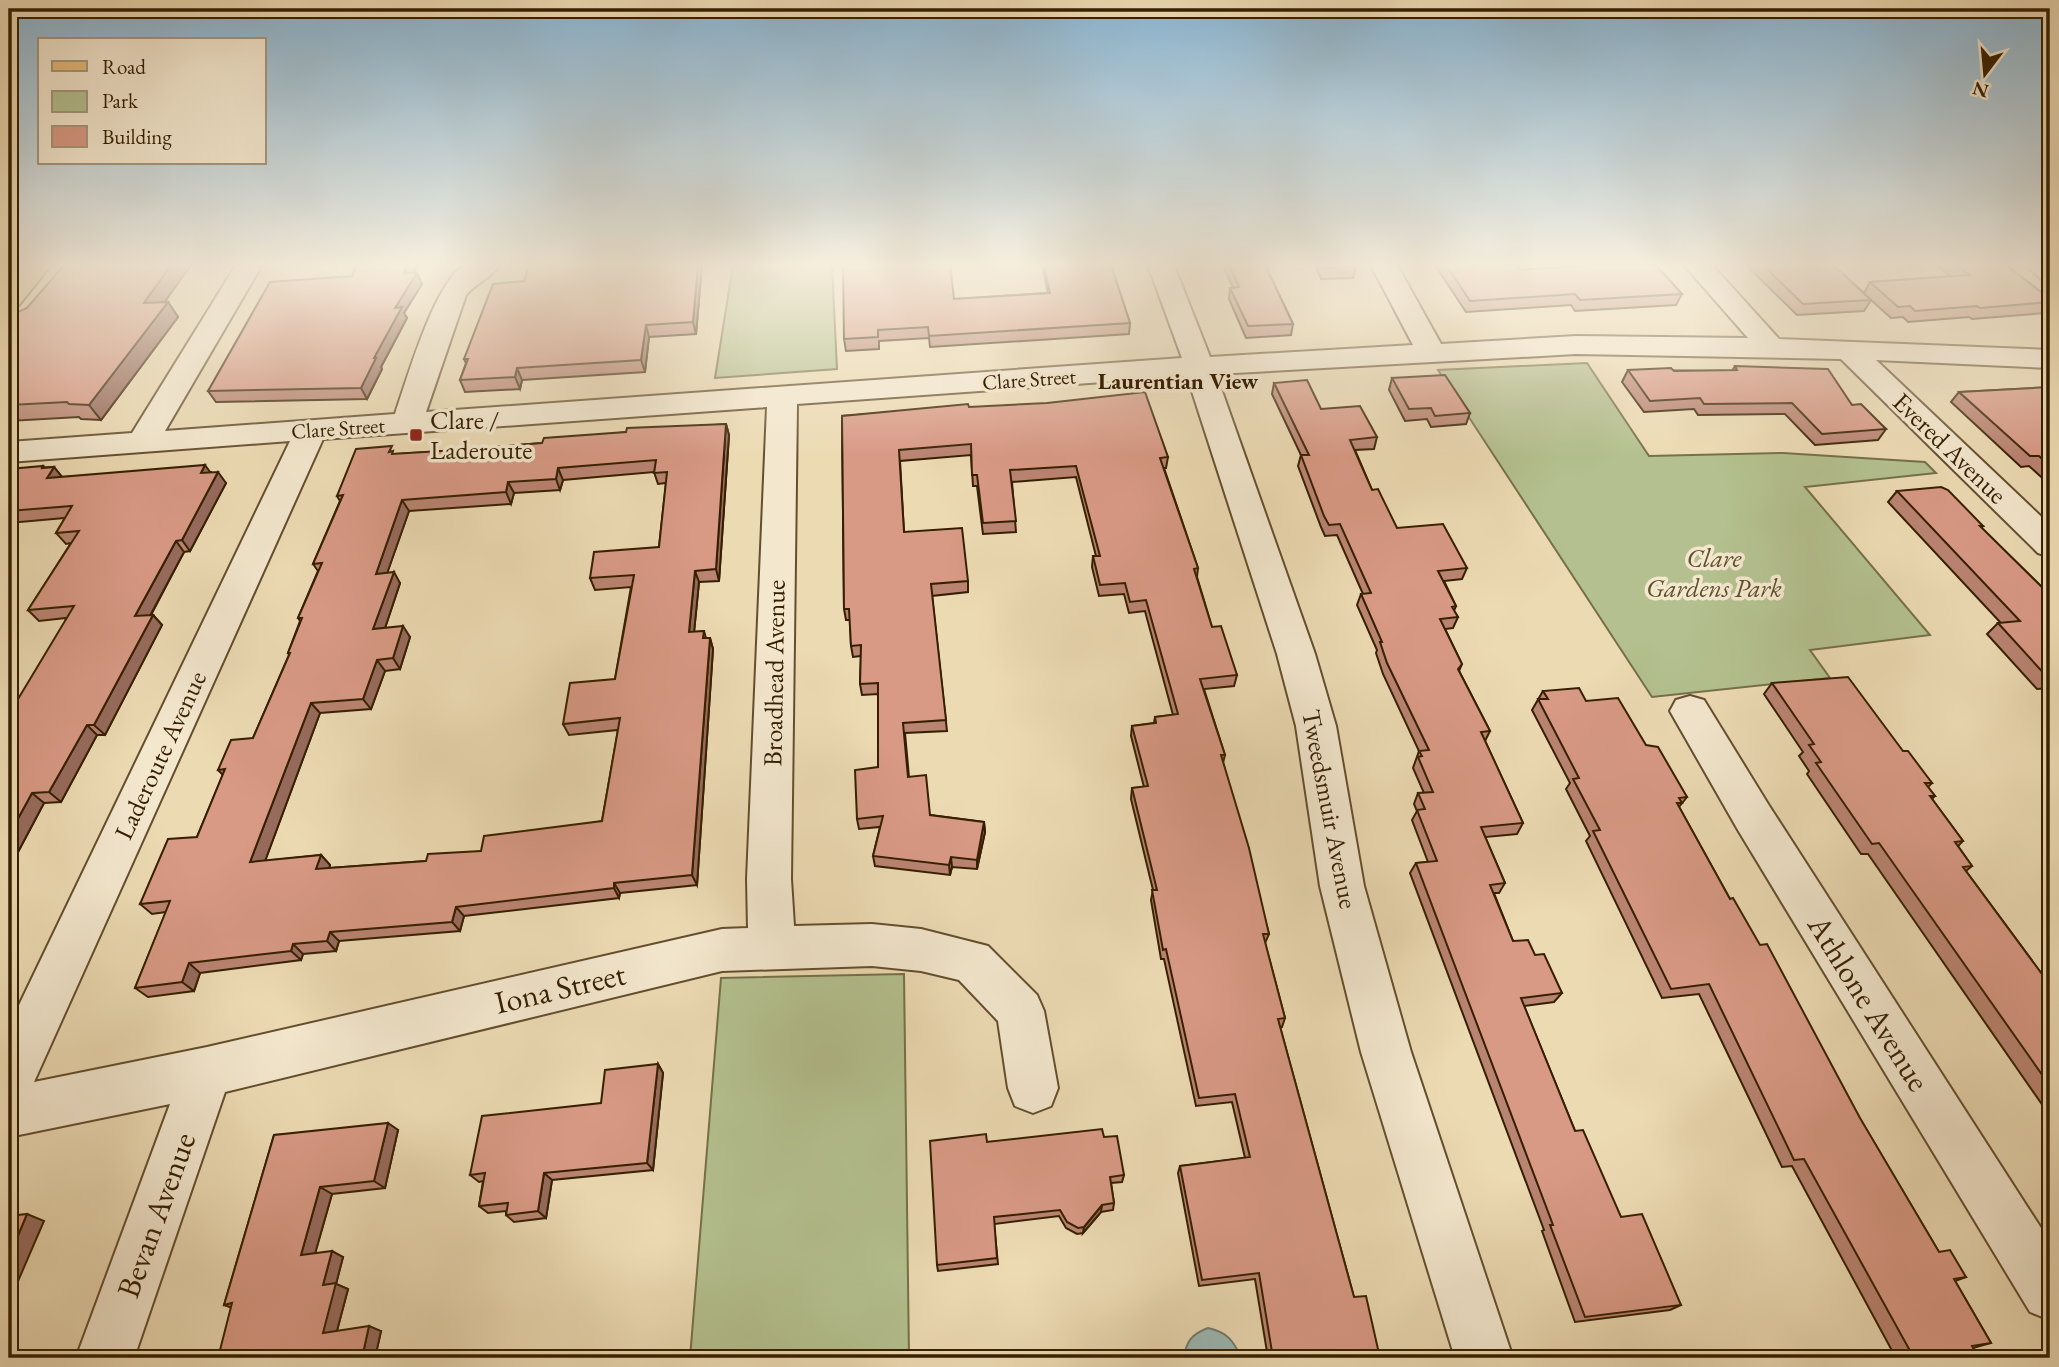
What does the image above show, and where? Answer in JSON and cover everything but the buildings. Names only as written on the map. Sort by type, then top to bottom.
[{"type":"street","points":[[143,441],[211,329]]},
{"type":"street","points":[[407,423],[440,329]]},
{"type":"street","name":"Tweedsmuir Avenue","points":[[1185,329],[1296,654],[1317,726],[1342,886],[1376,1014],[1484,1358]]},
{"type":"street","points":[[1419,329],[1433,355]]},
{"type":"street","points":[[1755,329],[1771,347]]},
{"type":"street","name":"Clare Street","points":[[9,452],[1199,366],[1576,345],[1771,347],[2050,359]]},
{"type":"street","name":"Evered Avenue","points":[[1850,351],[2050,545]]},
{"type":"street","name":"Broadhead Avenue","points":[[772,947],[769,880],[782,398]]},
{"type":"street","name":"Laderoute Avenue","points":[[9,1080],[311,430]]},
{"type":"street","name":"Athlone Avenue","points":[[1690,711],[1753,817],[2050,1292]]},
{"type":"street","name":"Iona Street","points":[[9,1112],[207,1072],[722,950],[772,947],[872,945],[921,950],[972,961],[1020,1011],[1033,1088]]},
{"type":"street","name":"Bevan Avenue","points":[[105,1358],[207,1072]]},
{"type":"green space","points":[[723,329],[835,329],[837,369],[715,378]]},
{"type":"green space","name":"Clare Gardens Park","points":[[1587,363],[1649,456],[1783,453],[1925,462],[1936,473],[1805,487],[1930,635],[1810,650],[1830,678],[1652,697],[1438,370]]},
{"type":"green space","points":[[904,974],[909,1358],[690,1358],[721,978]]},
{"type":"water","points":[[1208,1328],[1229,1338],[1241,1358],[1184,1358],[1191,1339]]},
{"type":"place","name":"Clare / Laderoute","points":[[416,435]]},
{"type":"district","name":"Laurentian View","points":[[1178,381]]}]
